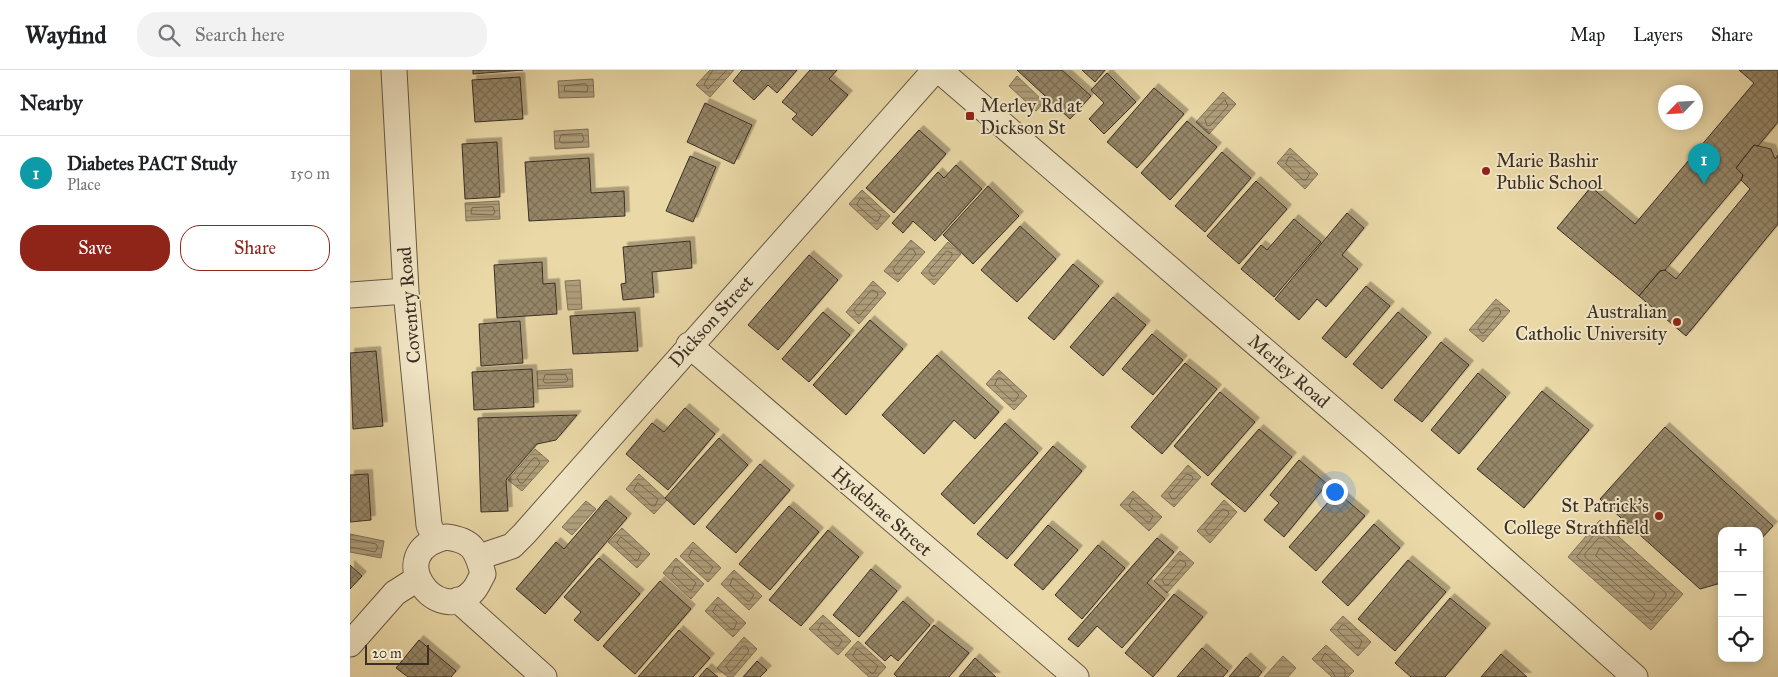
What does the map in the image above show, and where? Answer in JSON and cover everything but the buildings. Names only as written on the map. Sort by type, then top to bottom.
[{"type":"street","name":"Coventry Road","points":[[394,70],[406,291],[429,525],[435,539]]},
{"type":"street","name":"Dickson Street","points":[[479,557],[512,546],[524,534],[935,70]]},
{"type":"street","name":"Merley Road","points":[[939,70],[1374,445],[1635,677]]},
{"type":"street","points":[[350,295],[406,291]]},
{"type":"street","name":"Hydebrae Street","points":[[689,346],[1076,677]]},
{"type":"street","points":[[446,537],[458,538],[470,544],[479,557],[482,574],[473,592],[458,600],[446,602],[424,590],[417,579],[414,565],[425,546],[435,539],[446,537]]},
{"type":"street","points":[[350,644],[395,593],[417,579]]},
{"type":"street","points":[[458,600],[544,677]]},
{"type":"water","points":[[710,70],[734,70],[710,97],[696,85]]},
{"type":"water","points":[[1017,76],[1044,102],[1036,111],[1009,86]]},
{"type":"water","points":[[593,79],[594,97],[559,98],[558,81]]},
{"type":"water","points":[[1223,92],[1236,104],[1209,134],[1196,122]]},
{"type":"water","points":[[588,129],[589,147],[555,149],[554,131]]},
{"type":"water","points":[[1290,148],[1318,174],[1305,189],[1277,163]]},
{"type":"water","points":[[862,190],[890,216],[877,230],[849,204]]},
{"type":"water","points":[[499,201],[500,219],[466,221],[465,203]]},
{"type":"water","points":[[911,240],[925,252],[898,282],[884,271]]},
{"type":"water","points":[[948,242],[961,254],[934,285],[921,273]]},
{"type":"water","points":[[580,280],[582,309],[568,310],[565,281]]},
{"type":"water","points":[[873,281],[886,293],[859,324],[846,312]]},
{"type":"water","points":[[1496,299],[1510,311],[1483,342],[1469,330]]},
{"type":"water","points":[[572,369],[573,387],[538,389],[537,371]]},
{"type":"water","points":[[999,370],[1027,396],[1014,410],[986,384]]},
{"type":"water","points":[[535,449],[549,461],[522,491],[508,480]]},
{"type":"water","points":[[1188,465],[1201,477],[1174,507],[1161,496]]},
{"type":"water","points":[[639,474],[667,500],[654,514],[626,489]]},
{"type":"water","points":[[1133,491],[1162,517],[1149,531],[1120,505]]},
{"type":"water","points":[[1224,500],[1237,512],[1210,543],[1197,531]]},
{"type":"water","points":[[586,501],[596,509],[572,535],[562,527]]},
{"type":"water","points":[[1600,520],[1683,594],[1651,630],[1568,557]]},
{"type":"water","points":[[622,528],[650,554],[637,568],[608,542]]},
{"type":"water","points":[[350,534],[384,541],[381,558],[350,552]]},
{"type":"water","points":[[693,542],[721,568],[708,582],[680,556]]},
{"type":"water","points":[[1180,551],[1194,563],[1167,593],[1154,581]]},
{"type":"water","points":[[676,558],[704,584],[691,599],[663,573]]},
{"type":"water","points":[[734,570],[762,596],[749,610],[721,584]]},
{"type":"water","points":[[718,597],[746,623],[733,637],[705,611]]},
{"type":"water","points":[[823,615],[851,641],[838,655],[809,629]]},
{"type":"water","points":[[1343,616],[1371,642],[1358,656],[1330,630]]},
{"type":"water","points":[[744,637],[757,649],[733,677],[728,677],[717,668]]},
{"type":"water","points":[[858,641],[886,667],[877,677],[869,677],[845,655]]},
{"type":"water","points":[[1326,645],[1354,671],[1348,677],[1332,677],[1312,659]]},
{"type":"water","points":[[1283,656],[1296,668],[1288,677],[1264,677]]},
{"type":"place","name":"Merley Rd at Dickson St","points":[[970,116]]},
{"type":"place","name":"Marie Bashir Public School","points":[[1486,171]]},
{"type":"place","name":"Diabetes PACT Study","points":[[1704,184]]},
{"type":"place","name":"Australian Catholic University","points":[[1677,322]]},
{"type":"place","name":"St Patrick's College Strathfield","points":[[1659,516]]}]
